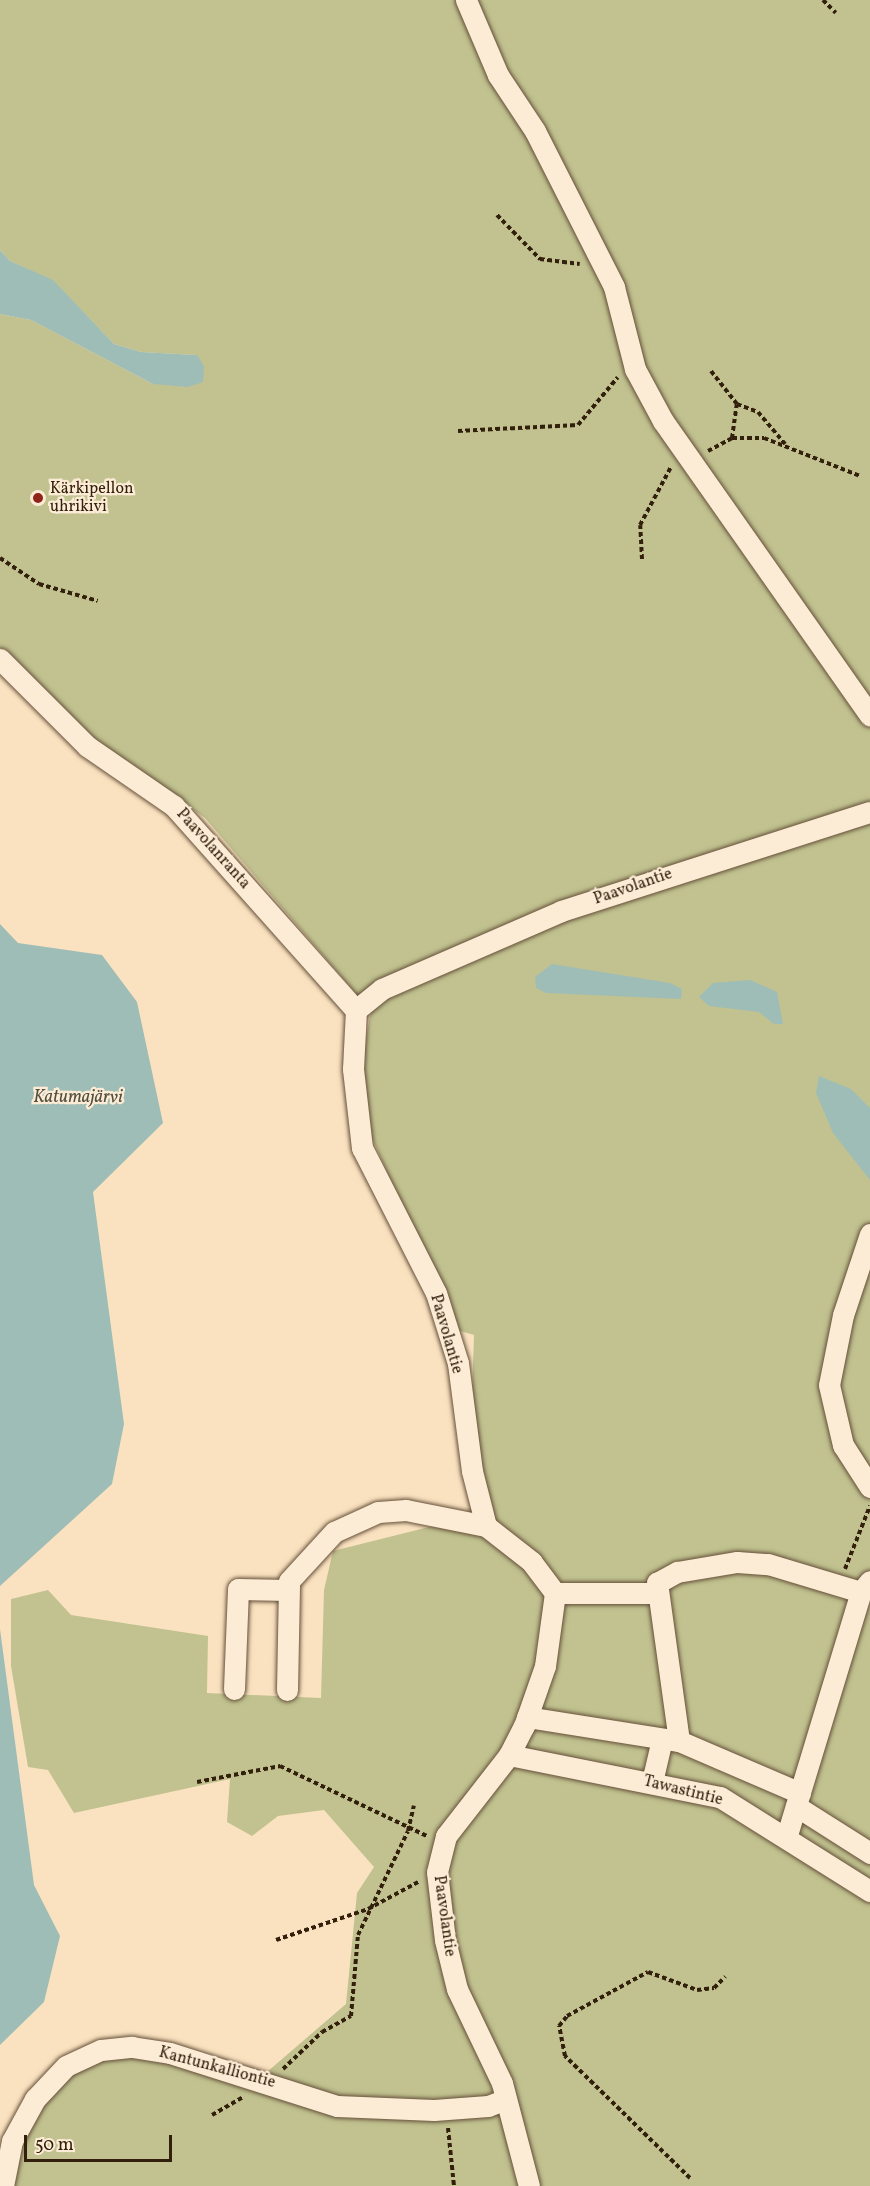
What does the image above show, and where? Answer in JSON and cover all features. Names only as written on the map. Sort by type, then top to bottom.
[{"type":"street","points":[[466,0],[498,75],[535,131],[604,267],[635,369],[663,421],[693,456],[870,716]]},
{"type":"street","name":"Paavolanranta","points":[[0,659],[87,746],[174,806],[356,1010]]},
{"type":"street","name":"Paavolantie","points":[[486,1526],[472,1471],[458,1363],[439,1303],[363,1148],[353,1069],[356,1010],[382,989],[561,911],[870,812]]},
{"type":"street","points":[[870,1233],[843,1315],[829,1385],[843,1445],[870,1487]]},
{"type":"street","points":[[286,1690],[288,1590],[301,1563],[334,1532],[378,1512],[447,1514],[486,1526],[532,1562],[555,1593],[658,1593]]},
{"type":"street","points":[[652,1782],[671,1740],[657,1583],[677,1572],[737,1562],[768,1564],[858,1586],[787,1835]]},
{"type":"street","points":[[234,1689],[237,1588],[288,1590]]},
{"type":"street","name":"Paavolantie","points":[[529,2186],[506,2099],[457,1989],[437,1872],[446,1836],[509,1755],[527,1717],[544,1666],[555,1593]]},
{"type":"street","points":[[527,1717],[671,1740],[798,1799],[870,1853]]},
{"type":"street","name":"Tawastintie","points":[[509,1755],[720,1797],[787,1835],[870,1891]]},
{"type":"street","name":"Kantunkalliontie","points":[[3,2186],[20,2120],[50,2080],[82,2056],[132,2047],[270,2081],[337,2106],[446,2109],[488,2106],[506,2099]]},
{"type":"path","points":[[823,0],[836,13]]},
{"type":"path","points":[[497,215],[540,259],[604,267]]},
{"type":"path","points":[[458,430],[578,425],[608,385],[635,369]]},
{"type":"path","points":[[711,371],[737,404],[758,412],[786,444]]},
{"type":"path","points":[[732,438],[737,404]]},
{"type":"path","points":[[642,559],[640,525],[650,499],[665,472],[732,438],[786,444],[860,476]]},
{"type":"path","points":[[0,558],[39,584],[98,601]]},
{"type":"path","points":[[858,1586],[844,1571],[870,1506]]},
{"type":"path","points":[[197,1782],[280,1766],[408,1831],[446,1836]]},
{"type":"path","points":[[212,2115],[270,2081],[322,2032],[351,2016],[358,1935],[368,1909],[408,1831],[414,1806]]},
{"type":"path","points":[[276,1941],[368,1909],[437,1872]]},
{"type":"path","points":[[690,2178],[565,2056],[559,2026],[567,2016],[648,1972],[696,1990],[714,1988],[725,1977]]},
{"type":"path","points":[[446,2109],[454,2186]]},
{"type":"green space","points":[[0,0],[870,0],[870,2186],[8,2186],[20,2133],[59,2079],[129,2050],[260,2078],[346,2004],[357,1893],[374,1867],[324,1810],[278,1816],[252,1836],[227,1822],[230,1779],[74,1813],[48,1770],[28,1767],[11,1666],[11,1599],[48,1590],[71,1615],[208,1636],[207,1693],[321,1698],[324,1590],[333,1551],[489,1512],[470,1460],[474,1335],[457,1330],[369,1131],[362,1062],[371,1011],[205,818],[76,727],[0,649],[0,314],[31,320],[153,384],[197,355],[141,352],[114,344],[53,281],[10,261],[0,250]]},
{"type":"water","points":[[0,250],[10,261],[53,280],[114,344],[141,352],[197,355],[204,366],[203,382],[188,387],[153,384],[31,320],[0,314]]},
{"type":"water","name":"Katumajärvi","points":[[0,924],[18,943],[102,955],[137,1002],[163,1123],[93,1192],[124,1424],[112,1484],[0,1586]]},
{"type":"water","points":[[552,964],[670,983],[682,989],[681,999],[546,993],[536,988],[535,977]]},
{"type":"water","points":[[750,980],[777,992],[783,1024],[774,1024],[759,1012],[709,1006],[699,997],[713,983]]},
{"type":"water","points":[[819,1076],[851,1089],[870,1108],[870,1180],[833,1133],[816,1093]]},
{"type":"water","points":[[0,1629],[34,1885],[60,1936],[44,2002],[0,2045]]},
{"type":"place","name":"Kärkipellon uhrikivi","points":[[38,498]]}]
